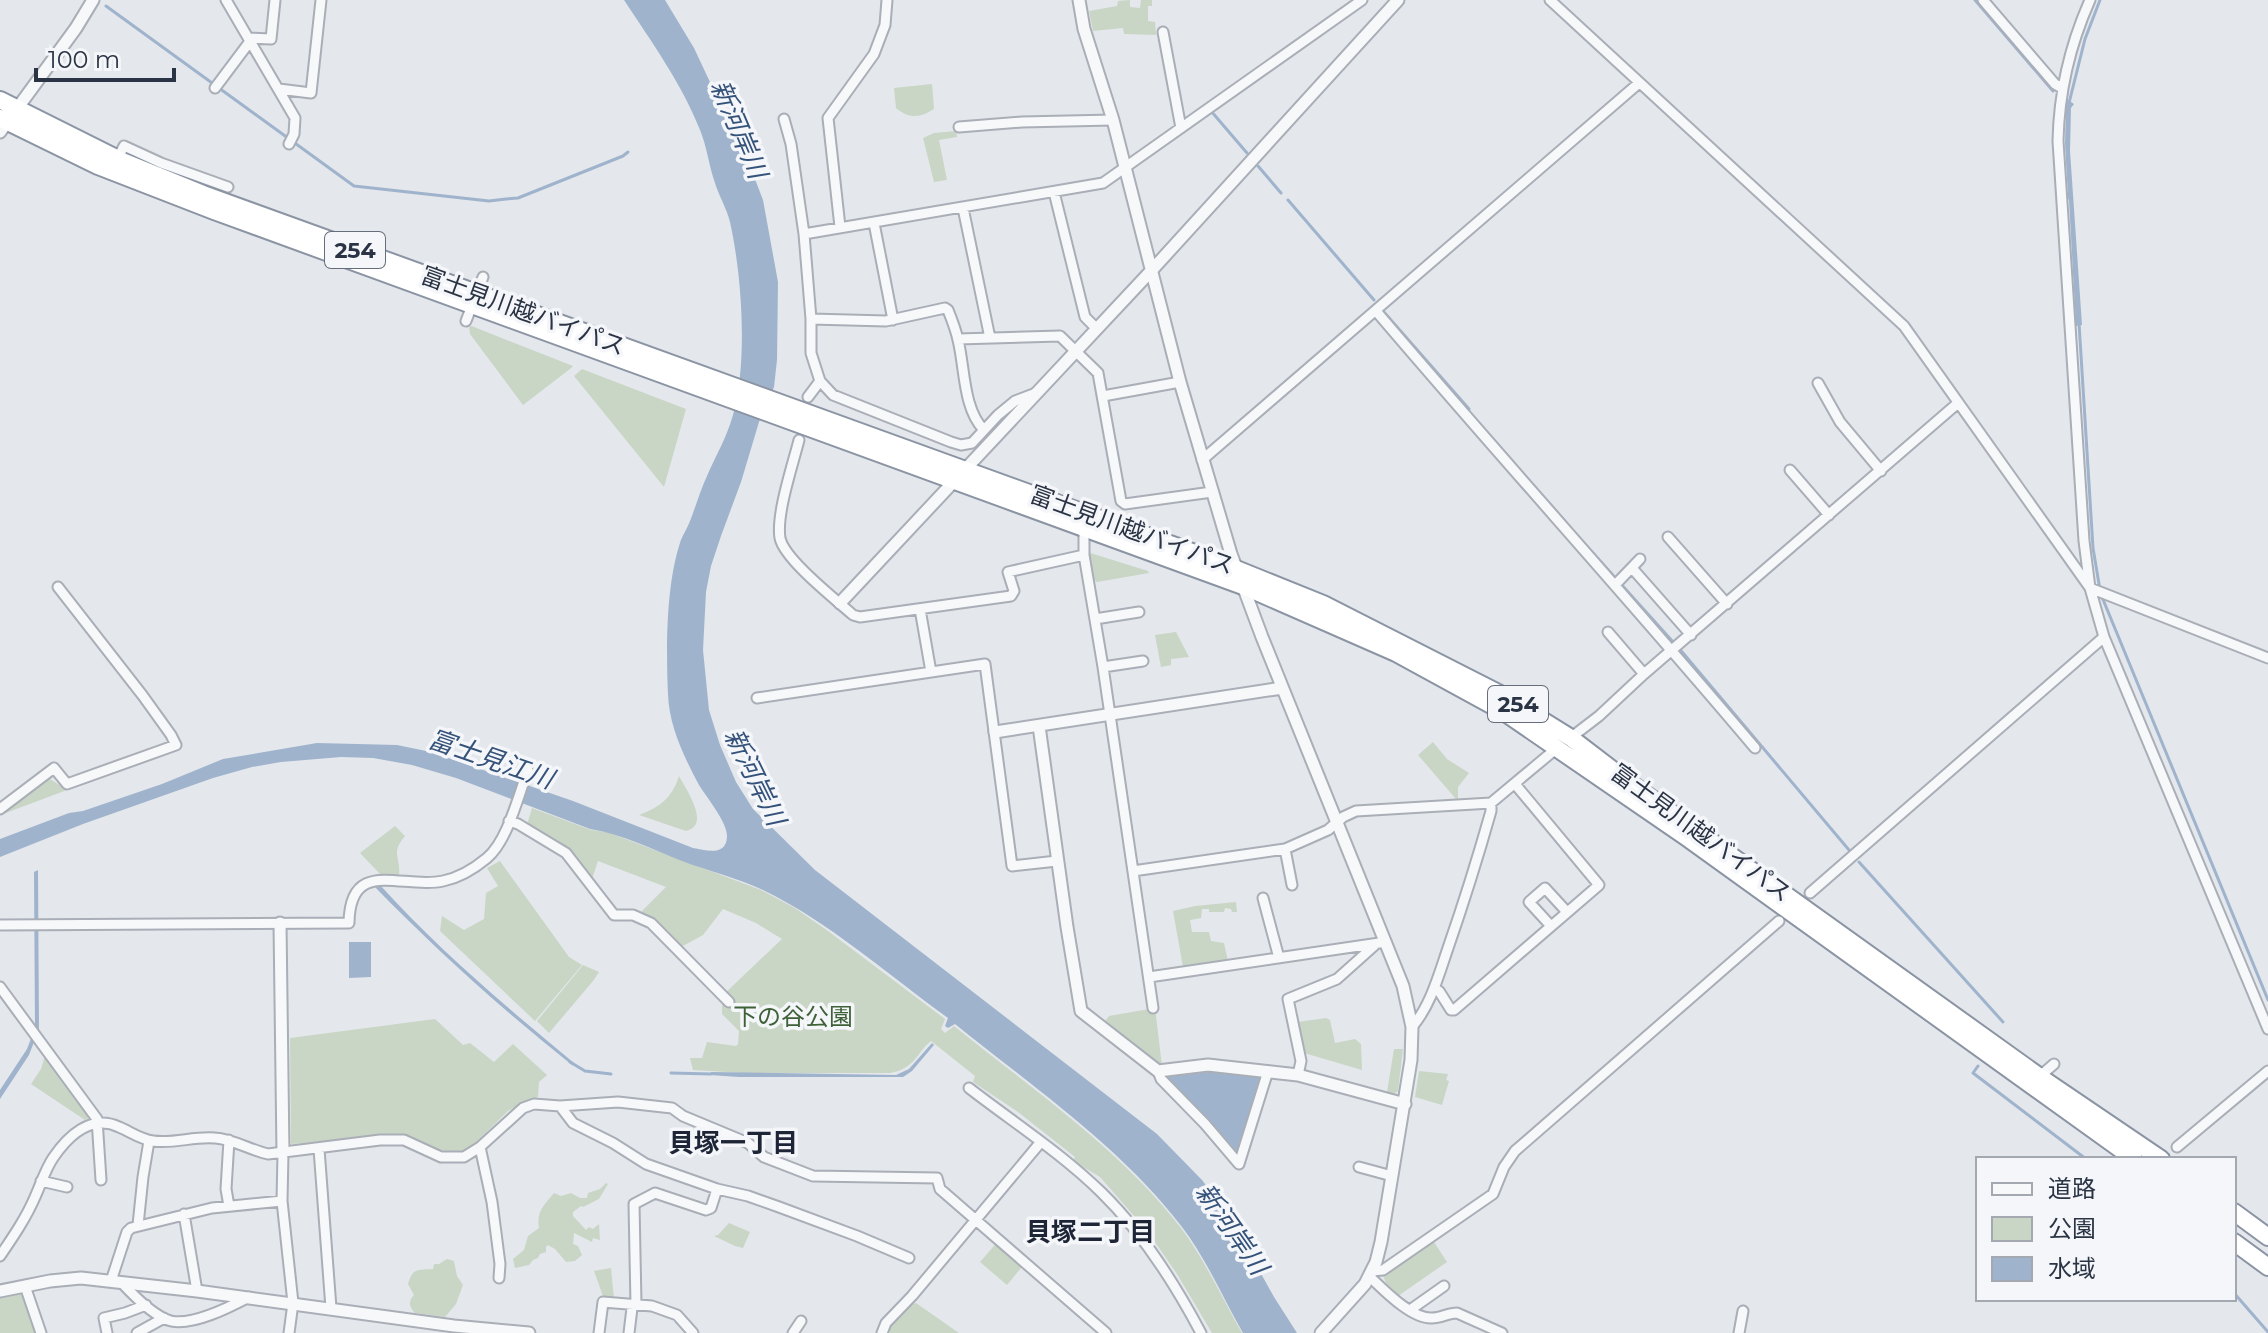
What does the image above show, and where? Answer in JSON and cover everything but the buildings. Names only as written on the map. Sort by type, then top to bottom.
[{"type":"highway","name":"富士見川越バイパス","points":[[0,100],[6,120],[98,166],[472,307],[717,387],[960,475],[1236,568],[1294,591],[1408,645],[1514,702],[1571,738],[2036,1081],[2131,1157]]},
{"type":"highway","name":"富士見川越バイパス","points":[[6,120],[118,158],[255,213],[472,307]]},
{"type":"highway","name":"富士見川越バイパス","points":[[960,475],[1084,529],[1303,611],[1414,662],[1504,712],[2036,1081],[2158,1157]]},
{"type":"highway","points":[[2236,1206],[2268,1227]]},
{"type":"highway","points":[[2236,1213],[2268,1237]]},
{"type":"highway","points":[[2236,1230],[2268,1253]]},
{"type":"highway","points":[[2236,1243],[2268,1267]]},
{"type":"street","points":[[6,120],[76,28],[93,0]]},
{"type":"street","points":[[226,0],[295,118],[291,141]]},
{"type":"street","points":[[250,39],[271,39],[275,0]]},
{"type":"street","points":[[279,89],[311,93],[321,0]]},
{"type":"street","points":[[840,227],[828,118],[874,54],[885,25],[887,0]]},
{"type":"street","points":[[1079,0],[1084,29],[1113,120],[1180,382],[1236,568],[1337,822],[1380,943],[1408,999],[1412,1027],[1411,1060],[1381,1242],[1371,1273],[1359,1292],[1321,1333]]},
{"type":"street","points":[[804,234],[1103,183],[1125,170],[1349,4],[1362,0]]},
{"type":"street","points":[[840,603],[1151,271],[1398,0]]},
{"type":"street","points":[[1550,0],[1904,326],[2090,588],[2268,658]]},
{"type":"street","points":[[1983,0],[2055,84],[2062,88]]},
{"type":"street","points":[[2090,0],[2075,39],[2062,88],[2058,141],[2078,471],[2090,588],[2104,637],[2268,1029]]},
{"type":"street","points":[[1163,32],[1181,128]]},
{"type":"street","points":[[217,86],[250,39]]},
{"type":"street","points":[[1202,460],[1639,83]]},
{"type":"street","points":[[784,119],[791,144],[804,234],[811,353],[820,381],[833,395],[961,445],[972,443],[1015,401],[1036,393]]},
{"type":"street","points":[[959,127],[1113,120]]},
{"type":"street","points":[[118,158],[124,146],[228,187]]},
{"type":"street","points":[[1054,192],[1085,317],[1096,328]]},
{"type":"street","points":[[963,208],[990,338]]},
{"type":"street","points":[[874,223],[893,320]]},
{"type":"street","points":[[472,307],[483,277]]},
{"type":"street","points":[[811,319],[893,320],[945,308],[958,339],[977,423],[984,430]]},
{"type":"street","points":[[1376,311],[1467,419],[1676,649],[1755,748]]},
{"type":"street","points":[[958,339],[1057,335],[1076,349],[1098,373],[1121,501],[1125,504],[1212,492]]},
{"type":"street","points":[[808,397],[820,381]]},
{"type":"street","points":[[1103,396],[1180,382]]},
{"type":"street","points":[[1818,383],[1840,422],[1881,471]]},
{"type":"street","points":[[1133,871],[1285,849],[1328,830],[1356,811],[1491,803],[1599,716],[1958,403]]},
{"type":"street","points":[[799,440],[780,521],[780,539],[794,561],[853,615],[860,617],[1011,596],[1014,591],[1008,572],[1084,555]]},
{"type":"street","points":[[1790,470],[1829,515]]},
{"type":"street","points":[[1084,529],[1084,555],[1153,1008]]},
{"type":"street","points":[[1668,537],[1727,604]]},
{"type":"street","points":[[1617,583],[1640,559]]},
{"type":"street","points":[[1632,568],[1691,635]]},
{"type":"street","points":[[0,809],[54,768],[67,784],[176,745],[150,706],[58,587]]},
{"type":"street","points":[[920,609],[931,672]]},
{"type":"street","points":[[1095,619],[1139,612]]},
{"type":"street","points":[[1608,632],[1644,674]]},
{"type":"street","points":[[1810,893],[2104,637]]},
{"type":"street","points":[[1103,667],[1143,661]]},
{"type":"street","points":[[757,698],[985,664],[1012,866],[1057,861]]},
{"type":"street","points":[[995,732],[1282,688]]},
{"type":"street","points":[[1039,726],[1081,1011],[1158,1071],[1161,1079],[1239,1164],[1268,1071]]},
{"type":"street","points":[[0,925],[349,923],[350,902],[365,885],[383,881],[445,881],[485,860],[497,847],[528,770]]},
{"type":"street","points":[[1434,988],[1454,1010],[1599,885],[1515,784]]},
{"type":"street","points":[[1412,1027],[1434,988],[1468,891],[1491,803]]},
{"type":"street","points":[[510,817],[566,853],[614,915],[633,915],[651,923],[729,1002]]},
{"type":"street","points":[[1285,849],[1292,885]]},
{"type":"street","points":[[1551,926],[1529,902],[1545,888],[1567,912]]},
{"type":"street","points":[[1263,898],[1279,958]]},
{"type":"street","points":[[1371,1273],[1383,1270],[1493,1194],[1504,1167],[1515,1151],[1779,921]]},
{"type":"street","points":[[280,923],[282,1201],[293,1303],[289,1333]]},
{"type":"street","points":[[1149,977],[1380,943]]},
{"type":"street","points":[[1298,1075],[1301,1061],[1288,999],[1337,979],[1380,943]]},
{"type":"street","points":[[0,987],[98,1123],[101,1180]]},
{"type":"street","points":[[2036,1081],[2054,1064]]},
{"type":"street","points":[[1158,1071],[1208,1065],[1298,1075],[1405,1104]]},
{"type":"street","points":[[2177,1147],[2268,1071]]},
{"type":"street","points":[[969,1088],[1091,1183],[1137,1231],[1201,1333]]},
{"type":"street","points":[[0,1256],[22,1223],[47,1168],[64,1144],[84,1127],[98,1123],[116,1125],[149,1141],[212,1137],[229,1140],[255,1151],[283,1153],[380,1140],[404,1140],[441,1157],[453,1159],[464,1157],[480,1147],[523,1108],[534,1104],[560,1106],[618,1102],[672,1108],[683,1116],[748,1143],[764,1157],[813,1176],[937,1178],[940,1189],[1106,1333]]},
{"type":"street","points":[[560,1106],[573,1123],[646,1164],[779,1207],[909,1258]]},
{"type":"street","points":[[229,1140],[226,1189],[229,1206]]},
{"type":"street","points":[[138,1225],[149,1141]]},
{"type":"street","points":[[882,1333],[886,1323],[1040,1143]]},
{"type":"street","points":[[480,1147],[492,1202],[499,1278]]},
{"type":"street","points":[[319,1149],[331,1308]]},
{"type":"street","points":[[1359,1167],[1392,1176]]},
{"type":"street","points":[[41,1181],[67,1187]]},
{"type":"street","points":[[629,1333],[632,1308],[636,1304],[634,1204],[655,1193],[706,1210],[711,1208],[717,1189]]},
{"type":"street","points":[[116,1282],[127,1232],[138,1225],[229,1206],[282,1201]]},
{"type":"street","points":[[184,1214],[197,1291]]},
{"type":"street","points":[[1371,1273],[1393,1298],[1410,1310],[1433,1318],[1457,1313],[1502,1333]]},
{"type":"street","points":[[0,1291],[66,1279],[116,1282],[331,1308],[453,1329],[529,1333]]},
{"type":"street","points":[[116,1282],[164,1318],[180,1322],[196,1320],[249,1297]]},
{"type":"street","points":[[25,1286],[41,1333]]},
{"type":"street","points":[[1410,1310],[1444,1286]]},
{"type":"street","points":[[599,1333],[603,1302],[652,1306],[677,1315],[693,1333]]},
{"type":"street","points":[[107,1333],[104,1318],[146,1305]]},
{"type":"street","points":[[1739,1333],[1743,1311]]},
{"type":"street","points":[[137,1333],[164,1318]]},
{"type":"street","points":[[793,1333],[801,1321]]},
{"type":"street","points":[[180,1322],[181,1333]]},
{"type":"green space","points":[[1130,0],[1130,7],[1140,8],[1141,0],[1152,0],[1152,6],[1148,6],[1148,21],[1155,22],[1156,35],[1124,34],[1123,28],[1093,31],[1089,11],[1117,6],[1118,1]]},
{"type":"green space","points":[[932,84],[934,109],[915,116],[896,108],[894,88]]},
{"type":"green space","points":[[956,131],[957,137],[939,140],[947,180],[934,182],[923,138],[934,133]]},
{"type":"green space","points":[[469,325],[573,366],[523,405],[470,334]]},
{"type":"green space","points":[[582,369],[686,409],[664,487],[574,376]]},
{"type":"green space","points":[[1087,552],[1149,573],[1097,582],[1092,579]]},
{"type":"green space","points":[[1176,632],[1189,657],[1171,659],[1171,665],[1161,667],[1155,635]]},
{"type":"green space","points":[[1433,742],[1447,759],[1469,773],[1458,787],[1458,799],[1418,755]]},
{"type":"green space","points":[[679,776],[695,807],[697,822],[693,828],[686,831],[639,815],[664,801]]},
{"type":"green space","points":[[50,779],[67,790],[3,814]]},
{"type":"green space","name":"下の谷公園","points":[[532,808],[591,830],[607,832],[761,890],[828,931],[945,1019],[941,1029],[945,1033],[954,1026],[1074,1121],[1130,1172],[1190,1240],[1242,1333],[1212,1333],[1148,1232],[1100,1177],[1073,1161],[1075,1157],[1018,1112],[973,1082],[975,1076],[931,1041],[905,1068],[890,1073],[693,1070],[690,1058],[702,1058],[707,1042],[738,1044],[739,1031],[722,1014],[722,996],[782,939],[756,923],[723,909],[703,935],[681,947],[655,922],[641,914],[666,887],[598,861],[591,882],[570,853],[527,825]]},
{"type":"green space","points":[[395,826],[405,836],[397,851],[399,876],[382,876],[360,853]]},
{"type":"green space","points":[[500,861],[569,957],[582,965],[535,1021],[440,931],[442,916],[464,930],[484,919],[486,893],[498,886],[487,868]]},
{"type":"green space","points":[[1236,902],[1237,912],[1225,908],[1224,912],[1202,909],[1201,918],[1190,920],[1192,932],[1209,932],[1211,941],[1224,943],[1228,961],[1183,967],[1173,911]]},
{"type":"green space","points":[[583,965],[599,972],[549,1033],[537,1021]]},
{"type":"green space","points":[[1155,1008],[1162,1066],[1149,1067],[1100,1028],[1109,1016]]},
{"type":"green space","points":[[435,1019],[463,1045],[470,1043],[494,1062],[513,1044],[547,1075],[539,1082],[538,1097],[508,1111],[471,1147],[459,1153],[431,1149],[409,1135],[291,1144],[290,1038]]},
{"type":"green space","points":[[1330,1020],[1335,1043],[1355,1039],[1361,1044],[1362,1070],[1304,1053],[1298,1022]]},
{"type":"green space","points":[[1394,1049],[1403,1049],[1398,1091],[1394,1094],[1387,1092]]},
{"type":"green space","points":[[45,1056],[90,1117],[85,1120],[31,1084]]},
{"type":"green space","points":[[1419,1071],[1448,1074],[1442,1105],[1415,1097]]},
{"type":"green space","points":[[606,1183],[599,1199],[573,1212],[586,1230],[599,1224],[600,1240],[593,1238],[592,1242],[574,1233],[573,1244],[578,1246],[582,1255],[575,1261],[566,1262],[548,1245],[546,1252],[529,1265],[515,1268],[513,1259],[524,1250],[528,1236],[539,1228],[540,1212],[554,1193],[561,1196],[571,1193],[587,1198],[588,1193]]},
{"type":"green space","points":[[729,1223],[750,1232],[743,1248],[714,1236]]},
{"type":"green space","points":[[1000,1239],[1026,1262],[1007,1285],[980,1262]]},
{"type":"green space","points":[[1432,1239],[1447,1262],[1398,1296],[1383,1275]]},
{"type":"green space","points":[[447,1259],[454,1261],[457,1276],[463,1285],[456,1304],[445,1317],[415,1313],[410,1304],[414,1295],[408,1284],[412,1275],[419,1270],[433,1269],[434,1264]]},
{"type":"green space","points":[[611,1268],[614,1299],[604,1299],[594,1271]]},
{"type":"green space","points":[[25,1292],[38,1333],[0,1333],[0,1298]]},
{"type":"green space","points":[[916,1303],[959,1333],[887,1333],[898,1315]]},
{"type":"water","name":"新河岸川","points":[[624,0],[665,0],[694,48],[740,140],[763,200],[778,282],[774,387],[759,422],[711,566],[706,592],[703,650],[709,710],[736,782],[753,809],[815,870],[1157,1134],[1202,1180],[1229,1216],[1297,1333],[1243,1333],[1191,1240],[1132,1170],[1075,1119],[955,1024],[948,1028],[945,1026],[948,1018],[857,950],[787,902],[763,890],[625,838],[590,829],[456,778],[412,765],[373,758],[341,757],[281,762],[213,778],[0,857],[0,839],[69,813],[162,784],[223,759],[317,743],[397,745],[431,752],[573,801],[693,848],[714,851],[726,843],[724,825],[688,763],[671,718],[667,638],[675,560],[728,431],[738,394],[742,319],[738,267],[730,222],[693,113]]},
{"type":"water","points":[[2067,99],[2074,104],[2071,108],[2070,151],[2082,325],[2076,326],[2067,197],[2064,104]]},
{"type":"water","points":[[38,870],[39,1029],[29,1055],[0,1099],[0,1090],[27,1049],[35,1028],[34,872]]},
{"type":"water","points":[[380,885],[474,977],[574,1063],[572,1065],[495,1001],[374,886]]},
{"type":"water","points":[[349,942],[371,942],[371,977],[349,978]]},
{"type":"water","points":[[932,1043],[934,1045],[912,1071],[903,1077],[710,1075],[711,1072],[896,1075],[909,1069]]},
{"type":"water","points":[[1209,1072],[1259,1077],[1262,1081],[1240,1156],[1236,1156],[1165,1079]]},
{"type":"waterway","points":[[1975,0],[2053,91]]},
{"type":"waterway","points":[[2069,103],[2085,39],[2100,0]]},
{"type":"waterway","points":[[106,6],[354,186],[489,201],[518,198],[628,152]]},
{"type":"waterway","points":[[1211,111],[1247,153]]},
{"type":"waterway","points":[[1258,166],[1281,193]]},
{"type":"waterway","points":[[1288,200],[1374,300]]},
{"type":"waterway","points":[[1383,311],[1469,409]]},
{"type":"waterway","points":[[2079,323],[2093,548],[2100,590]]},
{"type":"waterway","points":[[1476,420],[1569,526]]},
{"type":"waterway","points":[[1574,532],[1683,653],[1849,850]]},
{"type":"waterway","points":[[2102,597],[2268,1000]]},
{"type":"waterway","points":[[1859,862],[2003,1022]]},
{"type":"waterway","points":[[570,1062],[585,1071],[611,1074]]},
{"type":"waterway","points":[[1978,1066],[1973,1073],[2083,1157]]},
{"type":"waterway","points":[[671,1073],[711,1074]]},
{"type":"waterway","points":[[2236,1295],[2268,1332]]},
{"type":"district","name":"貝塚一丁目","points":[[733,1143]]},
{"type":"district","name":"貝塚二丁目","points":[[1090,1232]]},
{"type":"water label","name":"富士見江川","points":[[491,759]]}]
